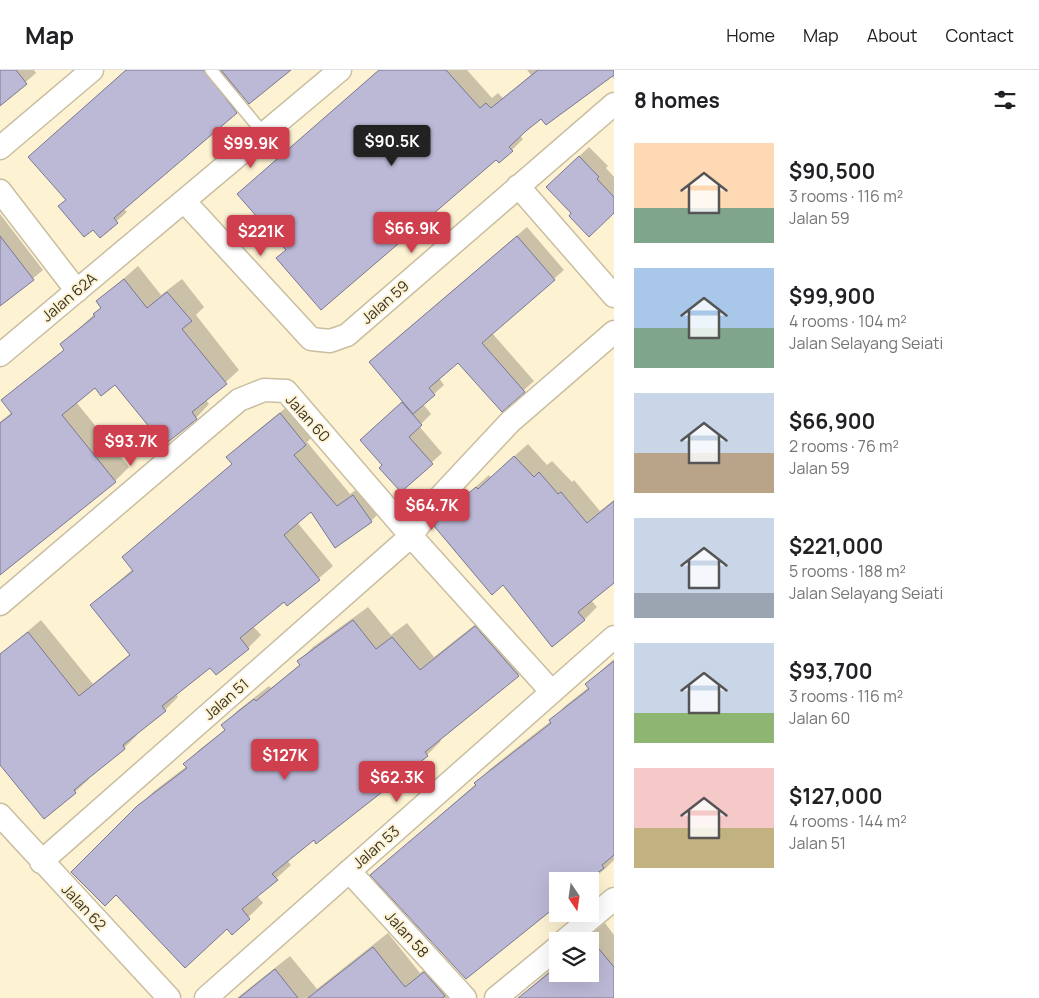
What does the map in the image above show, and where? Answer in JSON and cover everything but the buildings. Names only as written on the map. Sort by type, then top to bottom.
[{"type":"street","points":[[0,148],[92,70]]},
{"type":"street","name":"Jalan 62A","points":[[0,355],[340,70]]},
{"type":"street","name":"Jalan 59","points":[[184,201],[311,339],[330,341],[348,335],[614,104]]},
{"type":"street","points":[[518,186],[614,296]]},
{"type":"street","points":[[0,191],[77,291]]},
{"type":"street","name":"Jalan 51","points":[[41,862],[412,536],[438,499],[510,422],[614,332]]},
{"type":"street","name":"Jalan 60","points":[[0,604],[239,400],[264,390],[286,391],[412,536],[552,692]]},
{"type":"street","name":"Jalan 53","points":[[206,998],[614,636]]},
{"type":"street","name":"Jalan 62","points":[[0,815],[41,862],[169,998]]},
{"type":"street","name":"Jalan 58","points":[[349,871],[465,998]]},
{"type":"street","points":[[575,932],[614,899]]},
{"type":"street","points":[[496,998],[549,954]]},
{"type":"lane","points":[[211,70],[264,134]]}]
